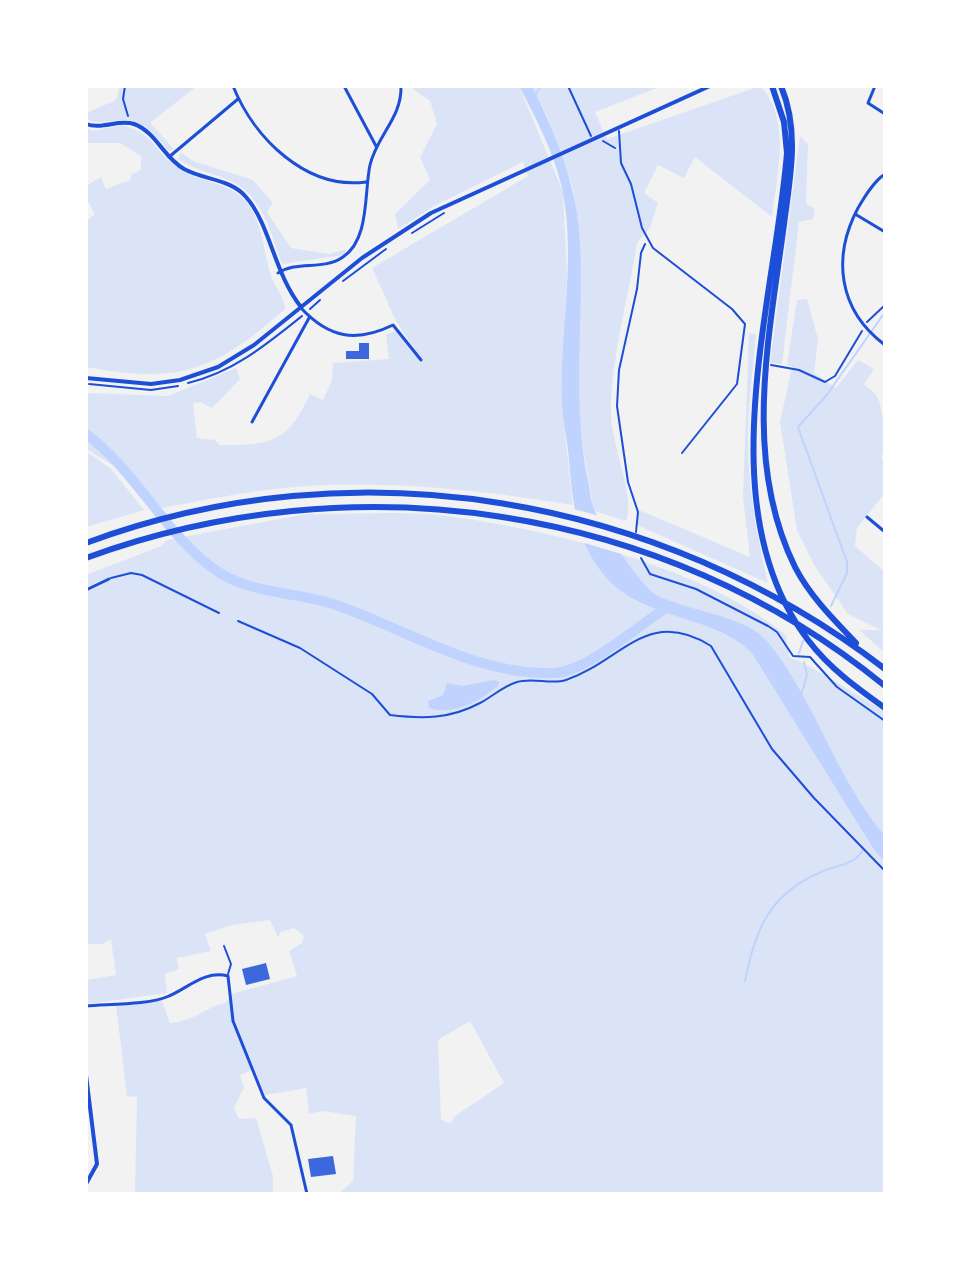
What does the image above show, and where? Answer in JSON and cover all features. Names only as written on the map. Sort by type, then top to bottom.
[{"type":"highway","points":[[777,88],[787,153],[761,372],[756,481],[771,567],[800,629],[846,679],[885,708]]},
{"type":"highway","points":[[761,372],[765,457],[795,567],[819,603],[870,657]]},
{"type":"highway","points":[[86,543],[190,512],[267,498],[371,492],[462,496],[543,509],[638,536],[737,576],[811,617],[885,669]]},
{"type":"highway","points":[[86,558],[203,523],[279,511],[382,506],[472,511],[547,524],[641,550],[687,568],[772,610],[841,653],[885,686]]},
{"type":"main road","points":[[86,378],[141,385],[195,376],[241,355],[401,231],[452,201],[710,86]]},
{"type":"main road","points":[[86,124],[95,127],[130,123],[150,134],[182,168],[225,183],[246,197],[278,273],[301,307]]},
{"type":"main road","points":[[86,1075],[97,1164],[86,1184]]},
{"type":"street","points":[[233,86],[238,99],[292,163],[320,178],[367,182]]},
{"type":"street","points":[[344,86],[376,146]]},
{"type":"street","points":[[278,273],[293,267],[327,265],[347,255],[361,227],[376,146],[397,116],[401,86]]},
{"type":"street","points":[[875,86],[868,103],[885,114]]},
{"type":"street","points":[[169,157],[238,99]]},
{"type":"street","points":[[885,174],[855,214],[844,239],[841,262],[847,295],[866,328],[885,345]]},
{"type":"street","points":[[855,214],[885,232]]},
{"type":"street","points":[[301,307],[309,318],[344,336],[365,337],[393,325],[421,360]]},
{"type":"street","points":[[252,422],[254,413],[309,318]]},
{"type":"street","points":[[885,406],[885,414]]},
{"type":"street","points":[[867,517],[885,532]]},
{"type":"street","points":[[86,590],[109,579]]},
{"type":"street","points":[[86,1006],[165,998],[191,982],[219,974],[228,976],[228,996],[237,1031],[264,1098],[291,1125],[307,1194]]},
{"type":"lane","points":[[619,131],[619,151],[653,248],[732,309],[745,324],[737,384],[682,453]]},
{"type":"lane","points":[[109,579],[131,573],[142,575],[219,613]]},
{"type":"lane","points":[[224,946],[231,964],[228,976]]},
{"type":"path","points":[[125,86],[123,99],[130,123]]},
{"type":"path","points":[[568,86],[594,139],[606,142],[619,151]]},
{"type":"path","points":[[638,536],[634,522],[638,512],[628,482],[617,406],[619,370],[637,289],[639,259],[648,240]]},
{"type":"path","points":[[769,365],[799,370],[825,382],[835,376],[885,305]]},
{"type":"path","points":[[641,550],[646,571],[696,589],[768,626],[777,632],[793,656],[810,657],[837,687],[885,721]]},
{"type":"path","points":[[238,621],[300,648],[372,694],[390,715],[419,719],[452,716],[522,680],[562,682],[605,661],[644,634],[672,631],[696,637],[711,646],[772,749],[823,808],[885,871]]},
{"type":"shaded area","points":[[120,86],[197,86],[150,123],[174,149],[169,151],[143,125],[126,120],[97,122],[86,119],[86,113],[116,100]]},
{"type":"shaded area","points":[[416,86],[519,86],[563,192],[567,276],[562,408],[573,505],[459,490],[343,485],[266,490],[151,510],[114,466],[86,449],[86,393],[168,396],[236,368],[240,379],[212,408],[200,402],[193,403],[197,438],[215,440],[220,445],[253,444],[276,438],[294,423],[310,394],[323,400],[332,380],[333,363],[389,359],[386,334],[397,331],[416,352],[396,321],[372,268],[528,176],[523,162],[436,205],[398,229],[395,214],[430,180],[420,157],[437,124],[430,101],[413,89]]},
{"type":"shaded area","points":[[532,86],[662,86],[595,112],[607,139],[760,86],[770,99],[776,115],[780,148],[772,217],[695,157],[684,178],[658,165],[644,193],[658,203],[650,228],[637,243],[612,394],[612,426],[628,498],[626,521],[594,511],[578,420],[580,239],[573,188],[548,118]]},
{"type":"shaded area","points":[[121,125],[147,137],[170,162],[185,172],[228,188],[245,200],[257,221],[269,270],[284,301],[285,309],[260,330],[215,360],[194,368],[147,374],[86,367],[86,221],[95,214],[86,198],[86,186],[101,177],[106,189],[130,180],[132,174],[141,170],[141,156],[120,143],[86,143],[86,127],[93,131]]},
{"type":"shaded area","points":[[800,136],[808,144],[806,204],[815,209],[813,219],[799,222],[782,364],[770,363]]},
{"type":"shaded area","points":[[181,152],[193,161],[253,180],[273,203],[267,212],[291,248],[330,254],[346,249],[344,255],[282,264],[264,217],[251,196],[231,181],[178,159]]},
{"type":"shaded area","points":[[807,299],[818,339],[814,373],[836,388],[858,360],[874,369],[864,384],[880,403],[885,493],[857,528],[855,546],[885,572],[885,653],[859,630],[881,630],[848,614],[814,565],[797,530],[780,422],[792,367],[787,365],[797,300]]},
{"type":"shaded area","points":[[749,333],[756,334],[748,458],[757,530],[768,583],[637,525],[639,510],[750,557],[743,497]]},
{"type":"shaded area","points":[[86,451],[111,469],[144,510],[86,527]]},
{"type":"shaded area","points":[[394,513],[487,522],[577,541],[670,571],[752,611],[786,635],[789,657],[885,711],[885,1194],[338,1194],[353,1181],[356,1116],[323,1111],[309,1114],[306,1088],[265,1095],[252,1070],[240,1075],[244,1087],[234,1108],[239,1119],[256,1118],[273,1176],[273,1194],[135,1194],[137,1097],[127,1096],[116,1006],[162,1001],[170,1023],[186,1020],[225,1003],[232,994],[297,976],[289,951],[302,943],[304,936],[294,928],[281,932],[278,937],[270,920],[232,925],[205,934],[211,951],[177,958],[179,969],[165,974],[167,993],[86,1004],[86,980],[116,975],[111,939],[102,944],[88,944],[86,948],[86,575],[161,546],[167,540],[306,514]],"holes":[[[470,1021],[504,1083],[455,1116],[450,1124],[441,1119],[438,1040]]]},
{"type":"water","points":[[519,86],[532,86],[557,142],[575,200],[581,271],[580,417],[595,511],[622,556],[655,594],[743,625],[766,640],[798,687],[852,789],[885,836],[885,862],[873,848],[752,653],[717,630],[657,609],[620,590],[604,575],[587,549],[574,507],[562,406],[568,273],[567,219],[560,179],[539,124]]},
{"type":"water","points":[[494,680],[499,682],[498,686],[466,706],[447,710],[429,708],[428,701],[443,695],[447,683],[462,686]]},
{"type":"pier","points":[[570,508],[603,517],[628,556],[578,541]]},
{"type":"building","points":[[359,343],[369,343],[369,359],[346,359],[346,351],[359,351]]},
{"type":"building","points":[[266,963],[270,979],[246,985],[242,969]]},
{"type":"building","points":[[333,1156],[336,1174],[311,1177],[308,1159]]},
{"type":"waterway","points":[[535,95],[541,86]]},
{"type":"waterway","points":[[831,606],[847,573],[847,562],[798,427],[826,396],[885,312]]},
{"type":"waterway","points":[[86,434],[119,465],[177,535],[225,576],[255,588],[336,605],[442,649],[497,667],[525,672],[567,671],[613,646],[669,606]]},
{"type":"waterway","points":[[799,653],[803,641]]},
{"type":"waterway","points":[[800,699],[807,675],[804,662]]},
{"type":"waterway","points":[[745,981],[760,930],[777,903],[803,881],[850,862],[863,850]]}]
